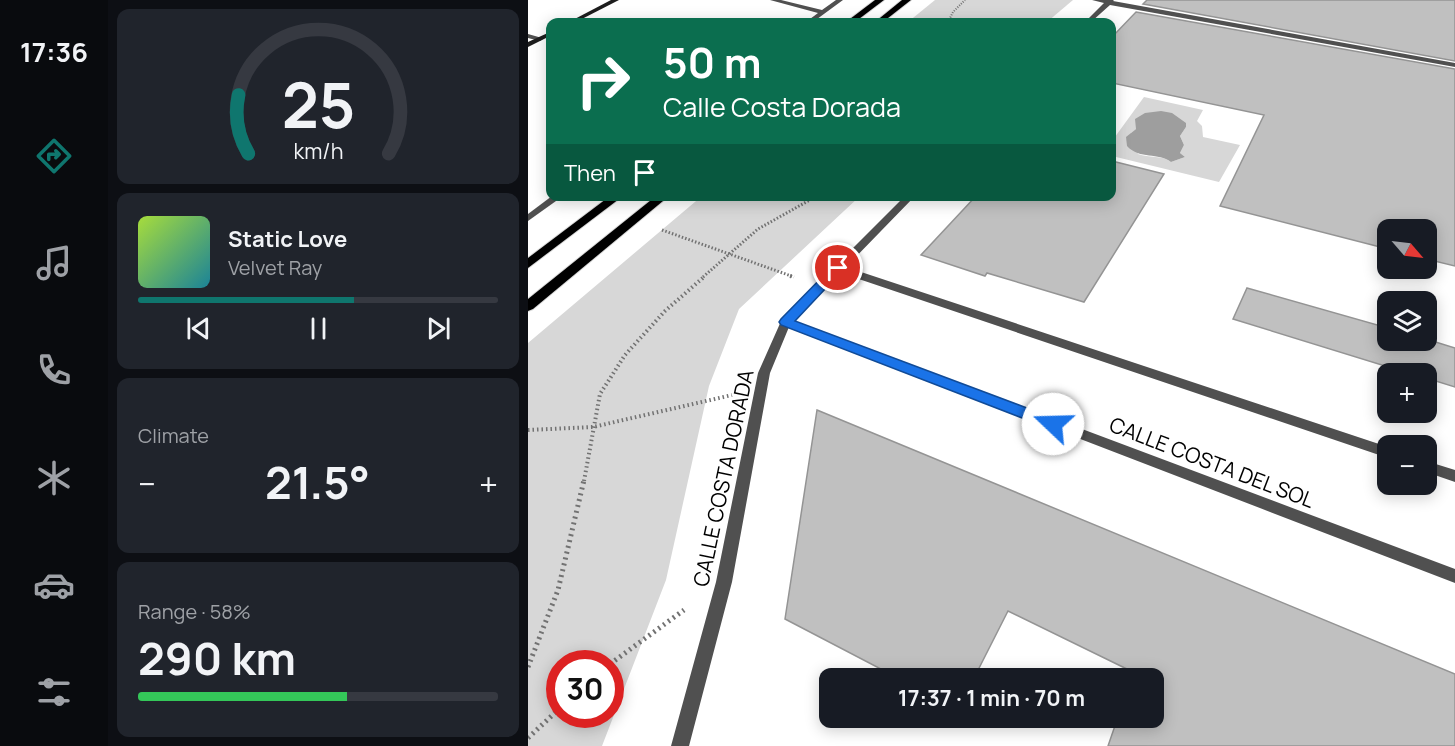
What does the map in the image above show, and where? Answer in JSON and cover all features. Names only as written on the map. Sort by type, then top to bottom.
[{"type":"main road","points":[[855,18],[880,0]]},
{"type":"main road","points":[[884,18],[907,0]]},
{"type":"main road","points":[[528,264],[611,201]]},
{"type":"main road","points":[[528,306],[658,201]]},
{"type":"street","points":[[581,18],[616,0]]},
{"type":"street","points":[[773,0],[824,12]]},
{"type":"street","points":[[815,18],[840,0]]},
{"type":"street","points":[[1095,0],[1455,65]]},
{"type":"street","points":[[1092,18],[1109,1]]},
{"type":"street","points":[[528,36],[540,39]]},
{"type":"street","points":[[528,45],[546,36]]},
{"type":"street","points":[[528,218],[552,201]]},
{"type":"street","name":"CALLE COSTA DORADA","points":[[680,746],[724,582],[764,373],[786,322],[906,201]]},
{"type":"street","points":[[838,268],[1377,449]]},
{"type":"street","name":"CALLE COSTA DEL SOL","points":[[786,322],[1455,576]]},
{"type":"street","points":[[1437,470],[1455,476]]},
{"type":"path","points":[[950,18],[965,0]]},
{"type":"path","points":[[528,667],[558,590],[580,503],[592,426],[600,394],[625,354],[665,311],[758,229],[808,201]]},
{"type":"path","points":[[634,221],[820,286]]},
{"type":"path","points":[[528,430],[592,426],[762,388]]},
{"type":"path","points":[[624,654],[724,582]]},
{"type":"path","points":[[528,738],[546,721]]},
{"type":"shaded area","points":[[935,0],[1073,0],[1052,18],[913,18]]},
{"type":"shaded area","points":[[1144,97],[1203,110],[1197,121],[1202,126],[1203,137],[1240,145],[1219,182],[1116,157],[1116,136]],"holes":[[[1137,124],[1186,127],[1180,136],[1184,145],[1180,153],[1185,157],[1171,162],[1164,158],[1138,154],[1131,133],[1136,129]]]},
{"type":"shaded area","points":[[1161,111],[1172,113],[1186,123],[1180,136],[1184,145],[1180,153],[1185,157],[1171,162],[1160,157],[1143,155],[1127,146],[1126,137],[1136,129],[1135,119],[1145,113]]},
{"type":"shaded area","points":[[696,201],[855,201],[739,309],[709,386],[666,580],[624,689],[624,650],[546,650],[546,728],[609,728],[602,746],[528,746],[528,343]]},
{"type":"building","points":[[1147,0],[1455,0],[1455,61],[1143,4]]},
{"type":"building","points":[[1136,12],[1455,69],[1455,266],[1437,262],[1437,219],[1377,219],[1377,246],[1220,206],[1264,115],[1116,84],[1116,33]]},
{"type":"building","points":[[1116,162],[1164,174],[1084,302],[987,273],[985,276],[921,255],[971,201],[1116,201]]},
{"type":"building","points":[[1247,288],[1377,325],[1377,351],[1437,351],[1437,342],[1455,348],[1455,387],[1437,381],[1437,363],[1377,363],[1233,319]]},
{"type":"building","points":[[817,410],[1455,674],[1455,746],[1108,746],[1114,728],[1164,728],[1164,668],[1125,668],[1008,611],[979,668],[879,668],[785,619]]},
{"type":"route","points":[[838,268],[786,322],[1053,424]]}]
